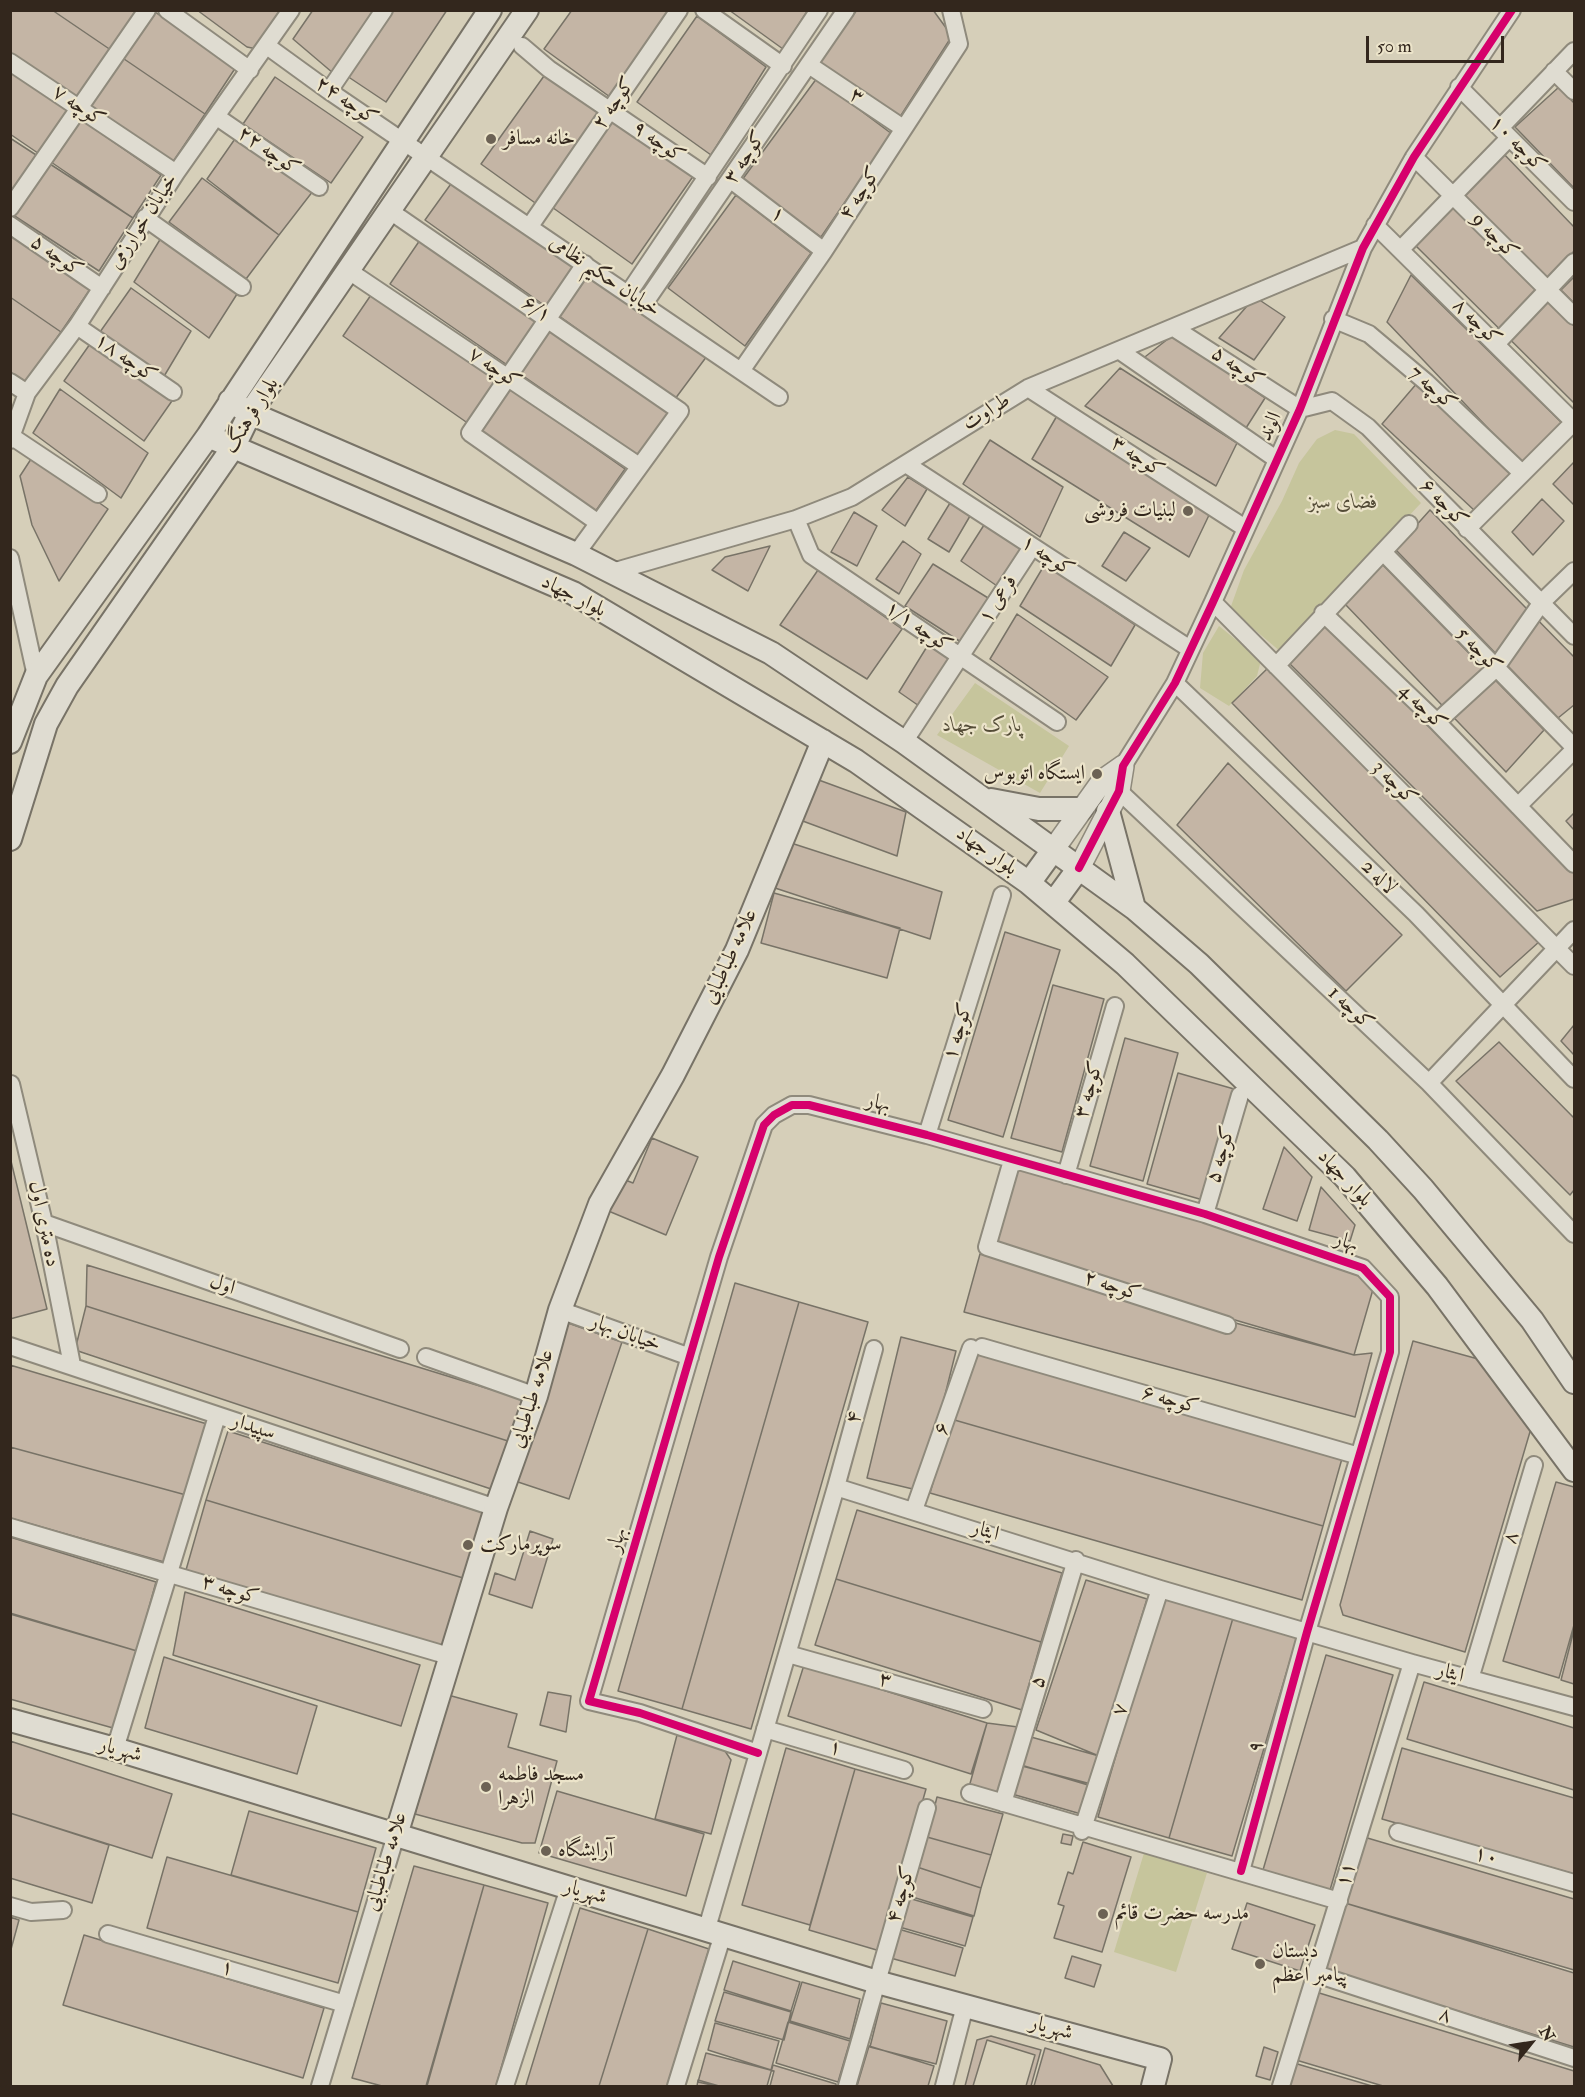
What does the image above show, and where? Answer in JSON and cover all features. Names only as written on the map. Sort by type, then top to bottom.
[{"type":"main road","name":"بلوار فرهنگ","points":[[10,742],[36,676],[208,436],[490,10]]},
{"type":"main road","name":"بلوار فرهنگ","points":[[10,838],[46,724],[67,686],[234,446],[250,413],[527,10]]},
{"type":"main road","name":"بلوار جهاد","points":[[230,401],[250,413],[576,554],[771,653],[904,742],[1134,908],[1199,964],[1378,1140],[1423,1189],[1532,1320],[1575,1382]]},
{"type":"main road","name":"بلوار جهاد","points":[[208,436],[573,593],[856,761],[1029,883],[1125,963],[1345,1177],[1437,1286],[1575,1470]]},
{"type":"main road","name":"علامه طباطبایی","points":[[396,1835],[449,1656],[496,1508],[536,1396],[560,1310],[600,1204],[673,1075],[737,950],[823,741]]},
{"type":"main road","points":[[982,798],[1039,809],[1082,809]]},
{"type":"main road","points":[[1108,811],[1134,908]]},
{"type":"main road","points":[[1029,883],[1053,849]]},
{"type":"main road","points":[[1054,902],[1078,868]]},
{"type":"main road","name":"شهریار","points":[[10,1720],[115,1749],[877,1982],[1160,2059],[1153,2086]]},
{"type":"street","points":[[10,208],[147,10]]},
{"type":"street","points":[[167,10],[250,70]]},
{"type":"street","name":"خیابان خوارزمی","points":[[10,440],[27,393],[77,326],[176,173],[291,10]]},
{"type":"street","points":[[329,91],[384,10]]},
{"type":"street","name":"کوچه ۲","points":[[530,226],[679,10]]},
{"type":"street","points":[[704,10],[783,66]]},
{"type":"street","name":"کوچه ۳","points":[[628,294],[819,10]]},
{"type":"street","name":"کوچه ۳","points":[[644,304],[846,10]]},
{"type":"street","name":"کوچه ۴","points":[[741,370],[824,251],[959,44],[951,10]]},
{"type":"street","name":"الوند","points":[[1053,849],[1103,780],[1123,766],[1175,683],[1299,409],[1363,248],[1414,157],[1512,10]]},
{"type":"street","name":"کوچه ۲۴","points":[[267,46],[427,157]]},
{"type":"street","name":"کوچه ۹","points":[[522,46],[549,69],[708,177]]},
{"type":"street","points":[[1401,249],[1452,195],[1554,71],[1575,51]]},
{"type":"street","name":"کوچه ۷","points":[[10,62],[176,173]]},
{"type":"street","name":"۳","points":[[809,65],[903,128]]},
{"type":"street","points":[[1554,71],[1575,91]]},
{"type":"street","name":"کوچه ۱۰","points":[[1459,87],[1575,202]]},
{"type":"street","name":"کوچه ۲۲","points":[[217,117],[319,187]]},
{"type":"street","name":"خیابان حکیم نظامی","points":[[427,157],[780,397]]},
{"type":"street","name":"کوچه 9","points":[[1414,157],[1575,316]]},
{"type":"street","name":"۱","points":[[731,180],[824,251]]},
{"type":"street","name":"۶/۱","points":[[390,211],[680,411],[639,466]]},
{"type":"street","points":[[145,219],[242,287]]},
{"type":"street","name":"کوچه ۵","points":[[10,225],[102,288]]},
{"type":"street","name":"کوچه ۸","points":[[1375,225],[1497,343],[1574,422]]},
{"type":"street","name":"طراوت","points":[[612,572],[796,519],[852,497],[1028,388],[1363,248]]},
{"type":"street","points":[[1497,343],[1575,262]]},
{"type":"street","points":[[585,264],[470,433],[597,522]]},
{"type":"street","name":"کوچه ۷","points":[[349,271],[639,466]]},
{"type":"street","name":"کوچه 7","points":[[1333,319],[1369,333],[1426,382],[1522,473]]},
{"type":"street","name":"کوچه ۱۸","points":[[77,326],[173,392]]},
{"type":"street","name":"کوچه ۵","points":[[1174,327],[1299,409]]},
{"type":"street","points":[[1120,351],[1276,459]]},
{"type":"street","points":[[10,382],[27,393]]},
{"type":"street","name":"کوچه ۳","points":[[1028,388],[1245,528]]},
{"type":"street","name":"کوچه ۶","points":[[1299,409],[1332,401],[1368,427],[1467,530],[1575,636]]},
{"type":"street","points":[[1467,530],[1574,422]]},
{"type":"street","points":[[11,436],[98,494]]},
{"type":"street","name":"کوچه ۱","points":[[906,464],[1190,649]]},
{"type":"street","points":[[576,554],[639,466]]},
{"type":"street","name":"کوچه ۱/۱","points":[[796,519],[811,555],[1058,722]]},
{"type":"street","points":[[1276,666],[1323,613],[1409,524]]},
{"type":"street","name":"فرعی ۱","points":[[904,742],[962,657],[1032,547]]},
{"type":"street","name":"کوچه 5","points":[[1383,552],[1495,669],[1575,748]]},
{"type":"street","points":[[10,558],[36,676]]},
{"type":"street","points":[[1437,722],[1495,669],[1542,602],[1575,571]]},
{"type":"street","name":"کوچه 3","points":[[1213,602],[1575,966]]},
{"type":"street","name":"کوچه 4","points":[[1323,613],[1437,722],[1575,864]]},
{"type":"street","name":"لاله 2","points":[[1175,683],[1416,915],[1575,1079]]},
{"type":"street","points":[[1518,806],[1575,748]]},
{"type":"street","name":"الوند","points":[[1078,868],[1119,791],[1123,766]]},
{"type":"street","name":"کوچه 1","points":[[1119,791],[1429,1083],[1575,1234]]},
{"type":"street","name":"کوچه ۱","points":[[927,1135],[1002,895]]},
{"type":"street","points":[[1429,1083],[1575,930]]},
{"type":"street","name":"کوچه ۳","points":[[1066,1175],[1115,1006]]},
{"type":"street","name":"ده متری اول","points":[[11,1084],[44,1223],[72,1365]]},
{"type":"street","name":"کوچه ۵","points":[[1205,1214],[1239,1095]]},
{"type":"street","name":"بهار","points":[[758,1753],[640,1713],[589,1701],[719,1257],[764,1125],[774,1115],[792,1105],[808,1105],[927,1135],[1205,1214],[1363,1268],[1390,1297],[1390,1352],[1307,1632]]},
{"type":"street","name":"کوچه ۲","points":[[1018,1162],[1011,1164],[987,1246],[1227,1325]]},
{"type":"street","name":"اول","points":[[44,1223],[400,1349]]},
{"type":"street","name":"خیابان بهار","points":[[560,1310],[690,1358]]},
{"type":"street","name":"سپیدار","points":[[10,1346],[496,1508]]},
{"type":"street","name":"کوچه ۶","points":[[977,1348],[1359,1456]]},
{"type":"street","name":"۶","points":[[914,1510],[977,1348]]},
{"type":"street","name":"۴","points":[[836,1487],[874,1349]]},
{"type":"street","points":[[426,1357],[536,1396]]},
{"type":"street","points":[[115,1749],[217,1416]]},
{"type":"street","name":"۸","points":[[1470,1679],[1534,1465]]},
{"type":"street","points":[[676,2086],[758,1753],[836,1487]]},
{"type":"street","name":"ایثار","points":[[836,1487],[1307,1632],[1575,1707]]},
{"type":"street","name":"کوچه ۳","points":[[10,1527],[449,1656]]},
{"type":"street","name":"۵","points":[[1003,1803],[1076,1560]]},
{"type":"street","name":"۷","points":[[1082,1828],[1160,1588]]},
{"type":"street","name":"۹","points":[[1241,1871],[1307,1632]]},
{"type":"street","name":"۳","points":[[788,1654],[983,1709]]},
{"type":"street","name":"۱۱","points":[[1281,2086],[1412,1663]]},
{"type":"street","name":"۱","points":[[765,1729],[903,1770]]},
{"type":"street","points":[[970,1793],[1082,1828],[1241,1871],[1339,1901]]},
{"type":"street","name":"کوچه ۴","points":[[877,1982],[927,1808]]},
{"type":"street","name":"۱۰","points":[[1398,1832],[1575,1883]]},
{"type":"street","name":"علامه طباطبایی","points":[[320,2086],[396,1835]]},
{"type":"street","points":[[505,2086],[569,1888]]},
{"type":"street","points":[[10,1906],[31,1912],[63,1910]]},
{"type":"street","name":"۱","points":[[108,1934],[345,2004]]},
{"type":"street","name":"۸","points":[[1316,1974],[1575,2058]]},
{"type":"street","points":[[847,2086],[877,1982]]},
{"type":"street","points":[[944,2086],[965,2006]]},
{"type":"green space","name":"فضای سبز","points":[[1335,430],[1354,434],[1421,503],[1281,652],[1230,609],[1244,570],[1282,501],[1299,463],[1317,439]]},
{"type":"green space","points":[[1219,626],[1261,660],[1257,676],[1229,706],[1200,688],[1203,653]]},
{"type":"green space","name":"پارک جهاد","points":[[975,683],[1069,746],[1040,793],[937,735]]},
{"type":"green space","points":[[1144,1853],[1207,1873],[1176,1972],[1114,1952]]},
{"type":"building","points":[[10,10],[52,10],[205,114],[171,165],[10,56]]},
{"type":"building","points":[[52,10],[152,10],[236,67],[205,114]]},
{"type":"building","points":[[197,10],[282,10],[257,49],[247,47]]},
{"type":"building","points":[[313,10],[376,10],[333,73],[293,39]]},
{"type":"building","points":[[390,10],[447,10],[386,102],[347,76]]},
{"type":"building","points":[[572,10],[669,10],[610,97],[544,49]]},
{"type":"building","points":[[729,10],[808,10],[783,49]]},
{"type":"building","points":[[857,10],[933,10],[952,36],[898,120],[817,62]]},
{"type":"building","points":[[697,16],[766,67],[711,155],[637,102]]},
{"type":"building","points":[[549,69],[606,110],[538,205],[481,164]]},
{"type":"building","points":[[10,70],[161,175],[133,218],[10,134]]},
{"type":"building","points":[[275,77],[363,137],[331,183],[243,124]]},
{"type":"building","points":[[817,78],[892,134],[821,237],[742,180]]},
{"type":"building","points":[[1559,87],[1574,103],[1574,188],[1515,127]]},
{"type":"building","points":[[611,116],[694,175],[632,264],[549,205]]},
{"type":"building","points":[[237,136],[313,191],[279,235],[207,179]]},
{"type":"building","points":[[10,138],[133,218],[99,271],[10,213]]},
{"type":"building","points":[[1502,152],[1574,227],[1574,251],[1550,282],[1462,194]]},
{"type":"building","points":[[202,178],[279,235],[246,279],[169,222]]},
{"type":"building","points":[[453,181],[707,356],[675,399],[425,220]]},
{"type":"building","points":[[736,195],[811,253],[745,346],[668,288]]},
{"type":"building","points":[[1453,205],[1574,326],[1574,403],[1414,244]]},
{"type":"building","points":[[10,230],[91,288],[61,332],[10,297]]},
{"type":"building","points":[[161,238],[239,291],[209,338],[134,282]]},
{"type":"building","points":[[420,240],[673,411],[639,456],[390,284]]},
{"type":"building","points":[[1411,275],[1562,423],[1523,465],[1387,322]]},
{"type":"building","points":[[1574,277],[1574,303],[1561,290]]},
{"type":"building","points":[[131,288],[191,331],[163,378],[100,332]]},
{"type":"building","points":[[373,292],[625,469],[595,512],[343,336]]},
{"type":"building","points":[[10,297],[61,332],[26,382],[10,372]]},
{"type":"building","points":[[1255,297],[1285,317],[1254,360],[1219,338]]},
{"type":"building","points":[[1173,335],[1265,398],[1246,428],[1141,360]]},
{"type":"building","points":[[90,344],[174,398],[144,441],[64,381]]},
{"type":"building","points":[[1120,368],[1237,443],[1216,486],[1085,406]]},
{"type":"building","points":[[1418,382],[1512,474],[1475,511],[1382,424]]},
{"type":"building","points":[[60,389],[148,453],[121,498],[33,433]]},
{"type":"building","points":[[1058,414],[1211,511],[1189,557],[1032,459]]},
{"type":"building","points":[[990,440],[1063,487],[1040,537],[963,484]]},
{"type":"building","points":[[33,456],[108,509],[59,581],[32,525],[20,476]]},
{"type":"building","points":[[1574,462],[1574,505],[1553,484]]},
{"type":"building","points":[[908,477],[927,489],[905,526],[882,510]]},
{"type":"building","points":[[1542,499],[1564,521],[1533,555],[1512,532]]},
{"type":"building","points":[[950,503],[970,516],[949,552],[928,539]]},
{"type":"building","points":[[1430,510],[1574,657],[1574,705],[1558,718],[1395,549]]},
{"type":"building","points":[[854,512],[877,526],[857,566],[831,552]]},
{"type":"building","points":[[984,525],[1024,551],[1000,588],[961,561]]},
{"type":"building","points":[[1124,532],[1150,548],[1126,581],[1102,566]]},
{"type":"building","points":[[903,541],[921,554],[899,594],[876,579]]},
{"type":"building","points":[[770,546],[748,591],[712,570],[725,557]]},
{"type":"building","points":[[933,564],[993,601],[964,644],[905,606]]},
{"type":"building","points":[[1045,564],[1135,625],[1111,666],[1020,606]]},
{"type":"building","points":[[1382,564],[1544,730],[1506,772],[1344,603]]},
{"type":"building","points":[[818,570],[902,629],[867,679],[780,625]]},
{"type":"building","points":[[1017,614],[1108,677],[1076,720],[990,659]]},
{"type":"building","points":[[1324,622],[1574,871],[1574,899],[1537,911],[1290,664]]},
{"type":"building","points":[[928,645],[951,659],[922,708],[899,692]]},
{"type":"building","points":[[1270,666],[1540,941],[1500,977],[1232,703]]},
{"type":"building","points":[[1228,763],[1402,935],[1346,991],[1177,825]]},
{"type":"building","points":[[816,779],[906,812],[897,856],[800,820]]},
{"type":"building","points":[[1574,813],[1574,830],[1566,821]]},
{"type":"building","points":[[791,843],[942,892],[930,939],[775,888]]},
{"type":"building","points":[[774,893],[900,928],[887,978],[761,943]]},
{"type":"building","points":[[1005,932],[1060,950],[1003,1137],[948,1120]]},
{"type":"building","points":[[1053,985],[1104,999],[1062,1152],[1011,1138]]},
{"type":"building","points":[[1574,1025],[1574,1055],[1561,1041]]},
{"type":"building","points":[[1125,1038],[1178,1053],[1143,1181],[1090,1166]]},
{"type":"building","points":[[1499,1042],[1574,1118],[1574,1190],[1570,1195],[1456,1081]]},
{"type":"building","points":[[1178,1073],[1234,1089],[1203,1200],[1147,1184]]},
{"type":"building","points":[[652,1138],[698,1157],[666,1235],[606,1210],[620,1178],[633,1183]]},
{"type":"building","points":[[1284,1147],[1312,1177],[1297,1221],[1263,1209]]},
{"type":"building","points":[[10,1157],[47,1309],[10,1319]]},
{"type":"building","points":[[1011,1164],[1363,1268],[1376,1279],[1354,1355],[987,1247]]},
{"type":"building","points":[[1321,1187],[1355,1225],[1350,1241],[1309,1230]]},
{"type":"building","points":[[980,1254],[1354,1355],[1372,1353],[1355,1417],[964,1312]]},
{"type":"building","points":[[87,1265],[522,1399],[511,1442],[86,1306]]},
{"type":"building","points":[[735,1283],[799,1302],[682,1709],[618,1691]]},
{"type":"building","points":[[799,1302],[868,1322],[751,1729],[682,1709]]},
{"type":"building","points":[[86,1306],[511,1442],[494,1490],[75,1350]]},
{"type":"building","points":[[568,1323],[622,1342],[569,1499],[515,1481]]},
{"type":"building","points":[[901,1337],[956,1351],[921,1491],[867,1478]]},
{"type":"building","points":[[1413,1341],[1478,1359],[1532,1425],[1465,1652],[1343,1615],[1340,1605]]},
{"type":"building","points":[[971,1348],[1343,1455],[1323,1526],[951,1419]]},
{"type":"building","points":[[10,1365],[207,1424],[186,1495],[10,1447]]},
{"type":"building","points":[[951,1419],[1323,1526],[1302,1600],[930,1493]]},
{"type":"building","points":[[228,1431],[484,1513],[463,1578],[206,1500]]},
{"type":"building","points":[[10,1447],[186,1495],[164,1562],[10,1518]]},
{"type":"building","points":[[1556,1482],[1574,1487],[1574,1625],[1559,1678],[1503,1661]]},
{"type":"building","points":[[206,1500],[463,1578],[447,1647],[186,1570]]},
{"type":"building","points":[[857,1510],[1062,1573],[1041,1642],[836,1579]]},
{"type":"building","points":[[530,1531],[553,1539],[532,1608],[489,1594],[495,1573],[515,1580]]},
{"type":"building","points":[[10,1537],[156,1582],[137,1651],[10,1613]]},
{"type":"building","points":[[836,1579],[1041,1642],[1022,1710],[815,1645]]},
{"type":"building","points":[[1086,1580],[1147,1599],[1099,1756],[1036,1730]]},
{"type":"building","points":[[185,1592],[420,1665],[401,1726],[173,1655]]},
{"type":"building","points":[[1162,1597],[1233,1618],[1169,1838],[1098,1817]]},
{"type":"building","points":[[10,1614],[137,1651],[113,1728],[10,1699]]},
{"type":"building","points":[[1233,1618],[1297,1637],[1232,1856],[1169,1838]]},
{"type":"building","points":[[1574,1630],[1574,1684],[1561,1680]]},
{"type":"building","points":[[1326,1655],[1393,1675],[1330,1890],[1263,1870]]},
{"type":"building","points":[[164,1657],[317,1706],[297,1774],[145,1728]]},
{"type":"building","points":[[804,1665],[987,1723],[971,1774],[788,1716]]},
{"type":"building","points":[[1424,1682],[1574,1728],[1574,1790],[1407,1739]]},
{"type":"building","points":[[548,1692],[571,1696],[566,1732],[540,1725]]},
{"type":"building","name":"مسجد فاطمه الزهرا","points":[[448,1695],[517,1714],[508,1747],[557,1761],[535,1843],[522,1843],[415,1814]]},
{"type":"building","points":[[987,1723],[1018,1727],[998,1796],[969,1787]]},
{"type":"building","points":[[677,1735],[723,1748],[731,1760],[711,1834],[655,1819]]},
{"type":"building","points":[[1031,1737],[1099,1756],[1091,1784],[1022,1766]]},
{"type":"building","points":[[10,1741],[172,1794],[152,1858],[10,1813]]},
{"type":"building","points":[[786,1748],[855,1769],[810,1925],[742,1905]]},
{"type":"building","points":[[1402,1748],[1574,1798],[1574,1874],[1382,1819]]},
{"type":"building","points":[[1021,1765],[1088,1785],[1081,1814],[1012,1794]]},
{"type":"building","points":[[855,1769],[926,1789],[880,1951],[809,1930]]},
{"type":"building","points":[[557,1791],[704,1834],[686,1896],[539,1853]]},
{"type":"building","points":[[937,1797],[1003,1814],[991,1855],[927,1837]]},
{"type":"building","points":[[249,1811],[376,1848],[358,1912],[231,1875]]},
{"type":"building","points":[[10,1813],[109,1845],[92,1903],[10,1878]]},
{"type":"building","points":[[1063,1834],[1073,1836],[1071,1845],[1061,1843]]},
{"type":"building","points":[[927,1837],[991,1855],[981,1888],[917,1867]]},
{"type":"building","points":[[1364,1837],[1574,1899],[1574,1970],[1345,1903]]},
{"type":"building","points":[[1083,1842],[1131,1857],[1102,1952],[1054,1938],[1064,1906],[1058,1904],[1068,1872],[1073,1874]]},
{"type":"building","points":[[167,1857],[358,1912],[338,1983],[147,1928]]},
{"type":"building","points":[[414,1866],[484,1885],[426,2086],[382,2086],[352,2078]]},
{"type":"building","points":[[917,1867],[981,1888],[974,1916],[906,1895]]},
{"type":"building","points":[[484,1885],[548,1903],[496,2086],[427,2086]]},
{"type":"building","points":[[905,1897],[973,1917],[965,1946],[896,1926]]},
{"type":"building","points":[[1247,1903],[1315,1925],[1300,1971],[1232,1949]]},
{"type":"building","points":[[1345,1903],[1574,1973],[1574,2047],[1325,1970]]},
{"type":"building","points":[[580,1908],[648,1929],[599,2086],[529,2086],[526,2085]]},
{"type":"building","points":[[10,1917],[19,1920],[10,1953]]},
{"type":"building","points":[[895,1928],[963,1948],[955,1976],[887,1957]]},
{"type":"building","points":[[648,1929],[709,1949],[667,2086],[599,2086]]},
{"type":"building","points":[[84,1935],[324,2008],[303,2078],[63,2005]]},
{"type":"building","points":[[1072,1956],[1101,1965],[1094,1987],[1065,1978]]},
{"type":"building","points":[[733,1961],[800,1982],[791,2011],[724,1990]]},
{"type":"building","points":[[802,1982],[860,1999],[850,2039],[790,2021]]},
{"type":"building","points":[[724,1992],[791,2012],[784,2040],[715,2021]]},
{"type":"building","points":[[1316,1992],[1574,2071],[1574,2086],[1383,2086],[1296,2060]]},
{"type":"building","points":[[881,2003],[947,2021],[936,2064],[870,2047]]},
{"type":"building","points":[[788,2022],[850,2041],[838,2082],[776,2063]]},
{"type":"building","points":[[715,2023],[779,2041],[771,2070],[708,2050]]},
{"type":"building","points":[[991,2036],[1041,2050],[1031,2086],[965,2086],[977,2040]]},
{"type":"building","points":[[987,2040],[1035,2055],[1026,2086],[973,2086]]},
{"type":"building","points":[[869,2046],[934,2066],[928,2086],[857,2086]]},
{"type":"building","points":[[1264,2047],[1278,2052],[1270,2080],[1256,2076]]},
{"type":"building","points":[[1045,2048],[1100,2065],[1113,2086],[1034,2086]]},
{"type":"building","points":[[706,2053],[774,2071],[770,2086],[716,2086],[698,2082]]},
{"type":"building","points":[[1294,2063],[1372,2086],[1287,2086]]},
{"type":"building","points":[[773,2065],[836,2084],[836,2086],[767,2086]]},
{"type":"building","points":[[698,2080],[719,2086],[697,2086]]},
{"type":"cycle path","points":[[1079,868],[1119,791],[1123,766],[1175,683],[1213,602],[1300,409],[1363,248],[1414,157],[1512,10]]},
{"type":"cycle path","points":[[758,1753],[640,1713],[589,1701],[719,1257],[764,1125],[774,1115],[792,1105],[809,1105],[927,1135],[1205,1214],[1363,1268],[1390,1297],[1390,1352],[1307,1632],[1241,1871]]},
{"type":"place","name":"خانه مسافر","points":[[491,139]]},
{"type":"place","name":"لبنیات فروشی","points":[[1188,511]]},
{"type":"place","name":"ایستگاه اتوبوس","points":[[1097,774]]},
{"type":"place","name":"سوپرمارکت","points":[[468,1545]]},
{"type":"place","name":"مسجد فاطمه الزهرا","points":[[486,1787]]},
{"type":"place","name":"آرایشگاه","points":[[546,1851]]},
{"type":"place","name":"مدرسه حضرت قائم","points":[[1103,1914]]},
{"type":"place","name":"دبستان پیامبر اعظم","points":[[1260,1964]]}]
